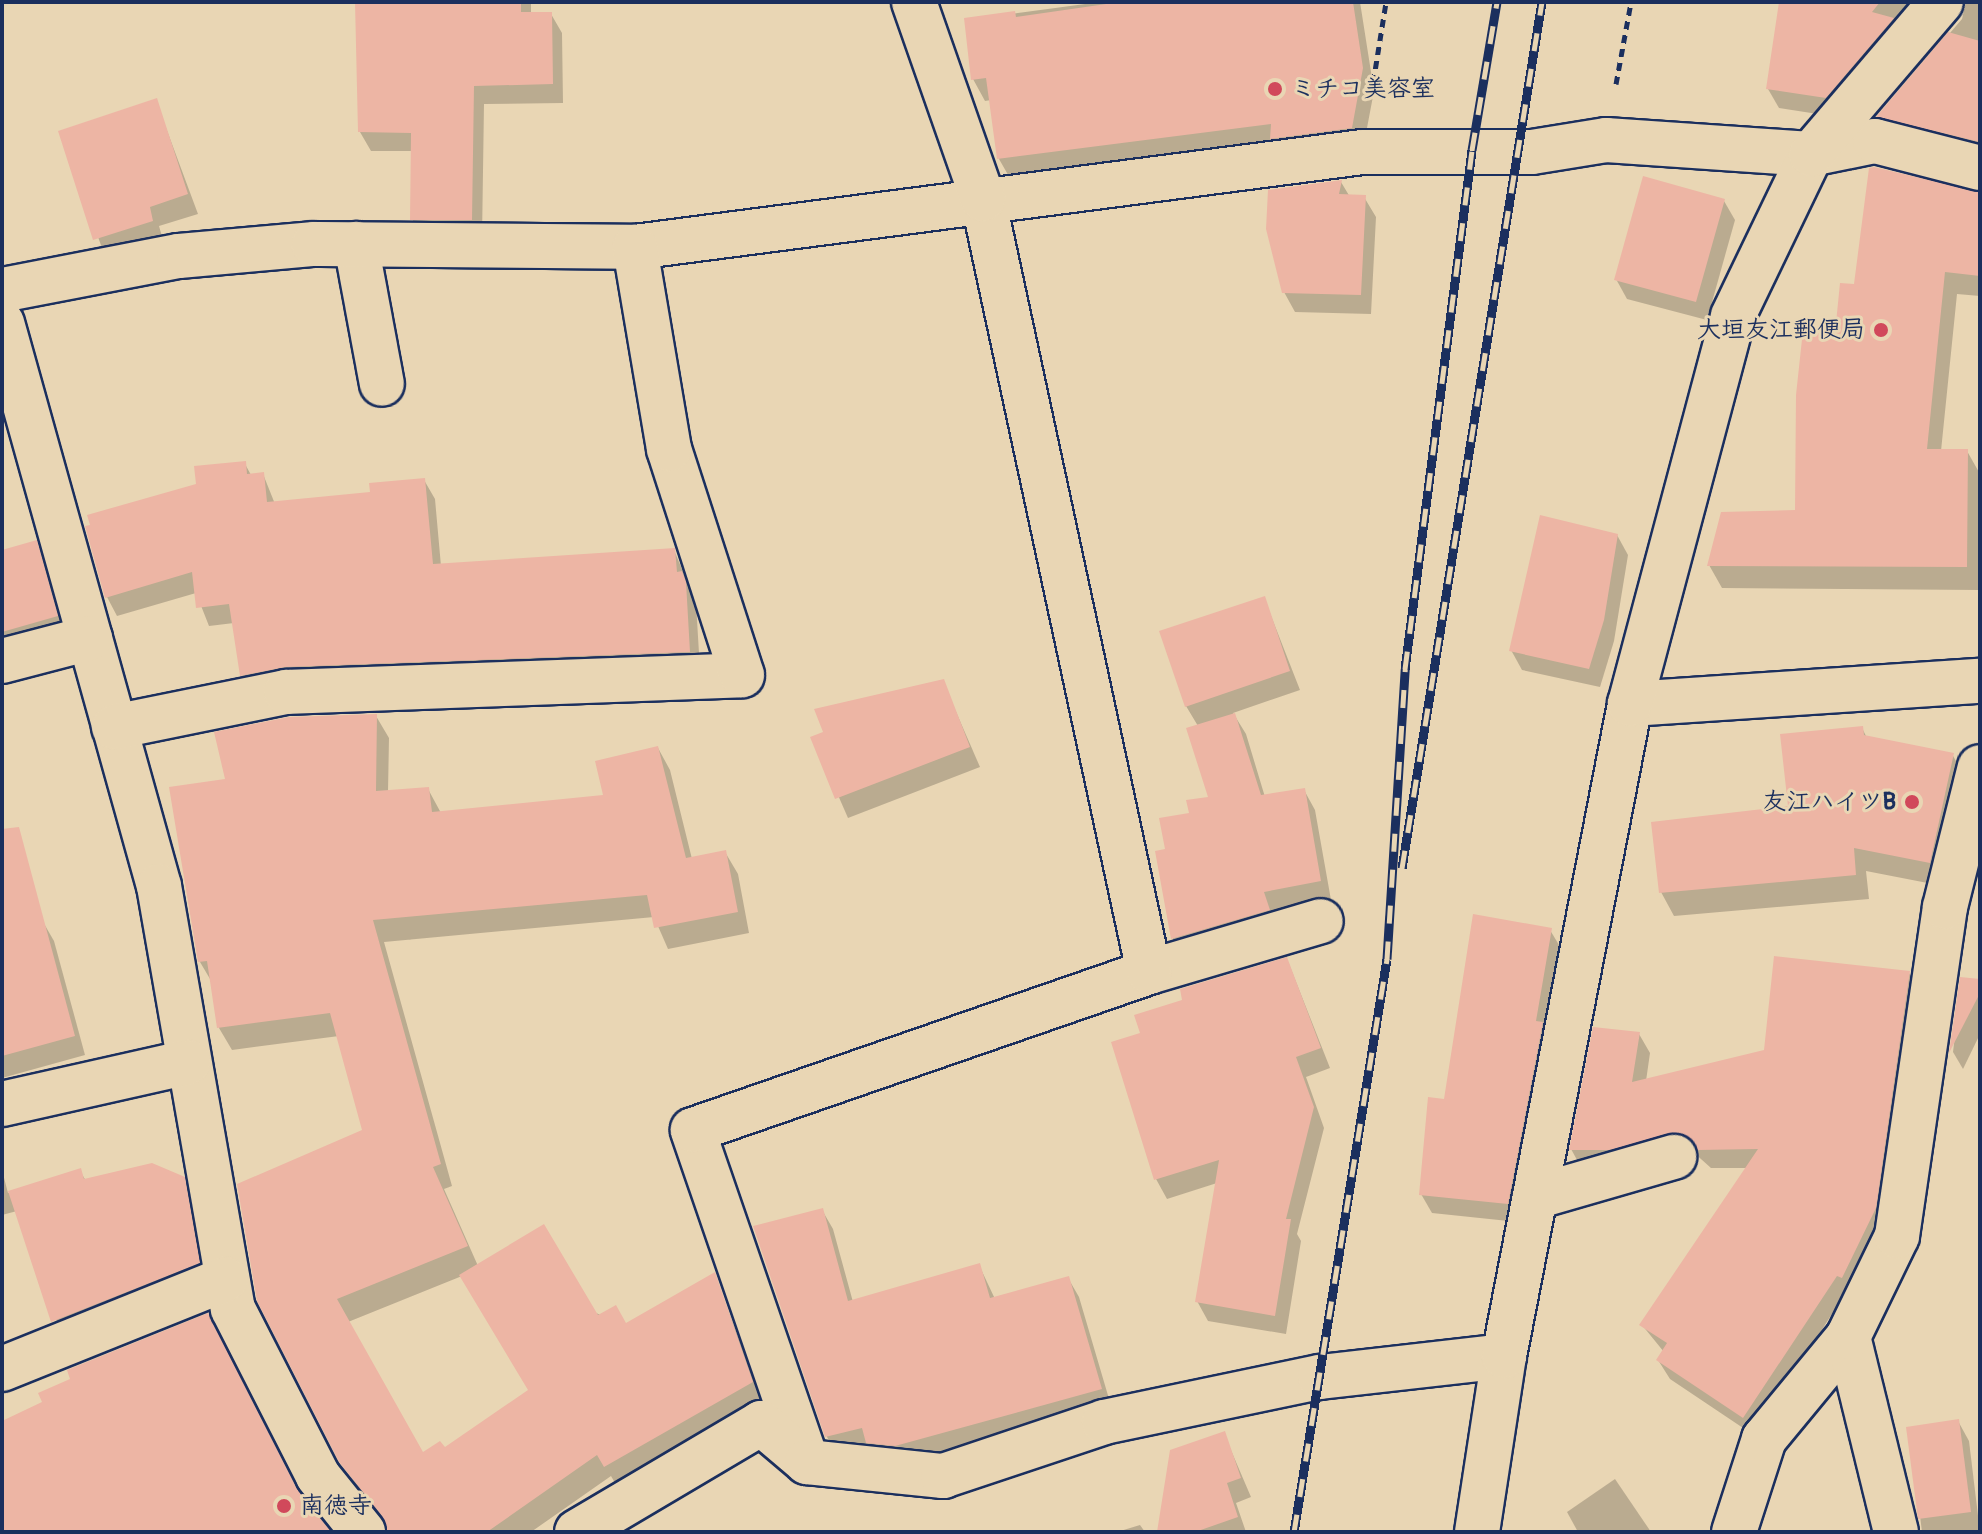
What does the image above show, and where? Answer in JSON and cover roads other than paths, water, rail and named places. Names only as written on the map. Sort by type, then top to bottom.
[{"type":"street","points":[[914,2],[983,199],[1149,972]]},
{"type":"street","points":[[1477,1532],[1504,1356],[1630,704],[1733,316],[1811,154],[1941,2]]},
{"type":"street","points":[[2,290],[179,256],[356,244],[635,247],[983,199],[1362,152],[1532,152],[1606,140],[1811,154],[1875,141],[1980,168]]},
{"type":"street","points":[[356,244],[382,384]]},
{"type":"street","points":[[114,727],[286,692],[742,675],[669,449],[635,247]]},
{"type":"street","points":[[2,323],[159,886],[233,1309],[318,1476],[363,1532]]},
{"type":"street","points":[[2,661],[90,638]]},
{"type":"street","points":[[1630,704],[1980,681]]},
{"type":"street","points":[[1734,1532],[1764,1439],[1848,1337],[1897,1236],[1945,907],[1980,767]]},
{"type":"street","points":[[807,1462],[693,1130],[1149,972],[1321,921]]},
{"type":"street","points":[[2,1104],[188,1062]]},
{"type":"street","points":[[1535,1197],[1674,1157]]},
{"type":"street","points":[[2,1369],[226,1279]]},
{"type":"street","points":[[1848,1337],[1896,1532]]},
{"type":"street","points":[[577,1532],[761,1423],[807,1462],[943,1476],[1104,1422],[1320,1377],[1504,1356]]},
{"type":"railway","points":[[1294,1532],[1387,959],[1405,669],[1472,150],[1497,2]]},
{"type":"railway","points":[[1402,868],[1542,2]]},
{"type":"place","name":"ミチコ美容室","points":[[1275,89]]},
{"type":"place","name":"大垣友江郵便局","points":[[1881,330]]},
{"type":"place","name":"友江ハイツB","points":[[1912,802]]},
{"type":"place","name":"南徳寺","points":[[284,1506]]}]
